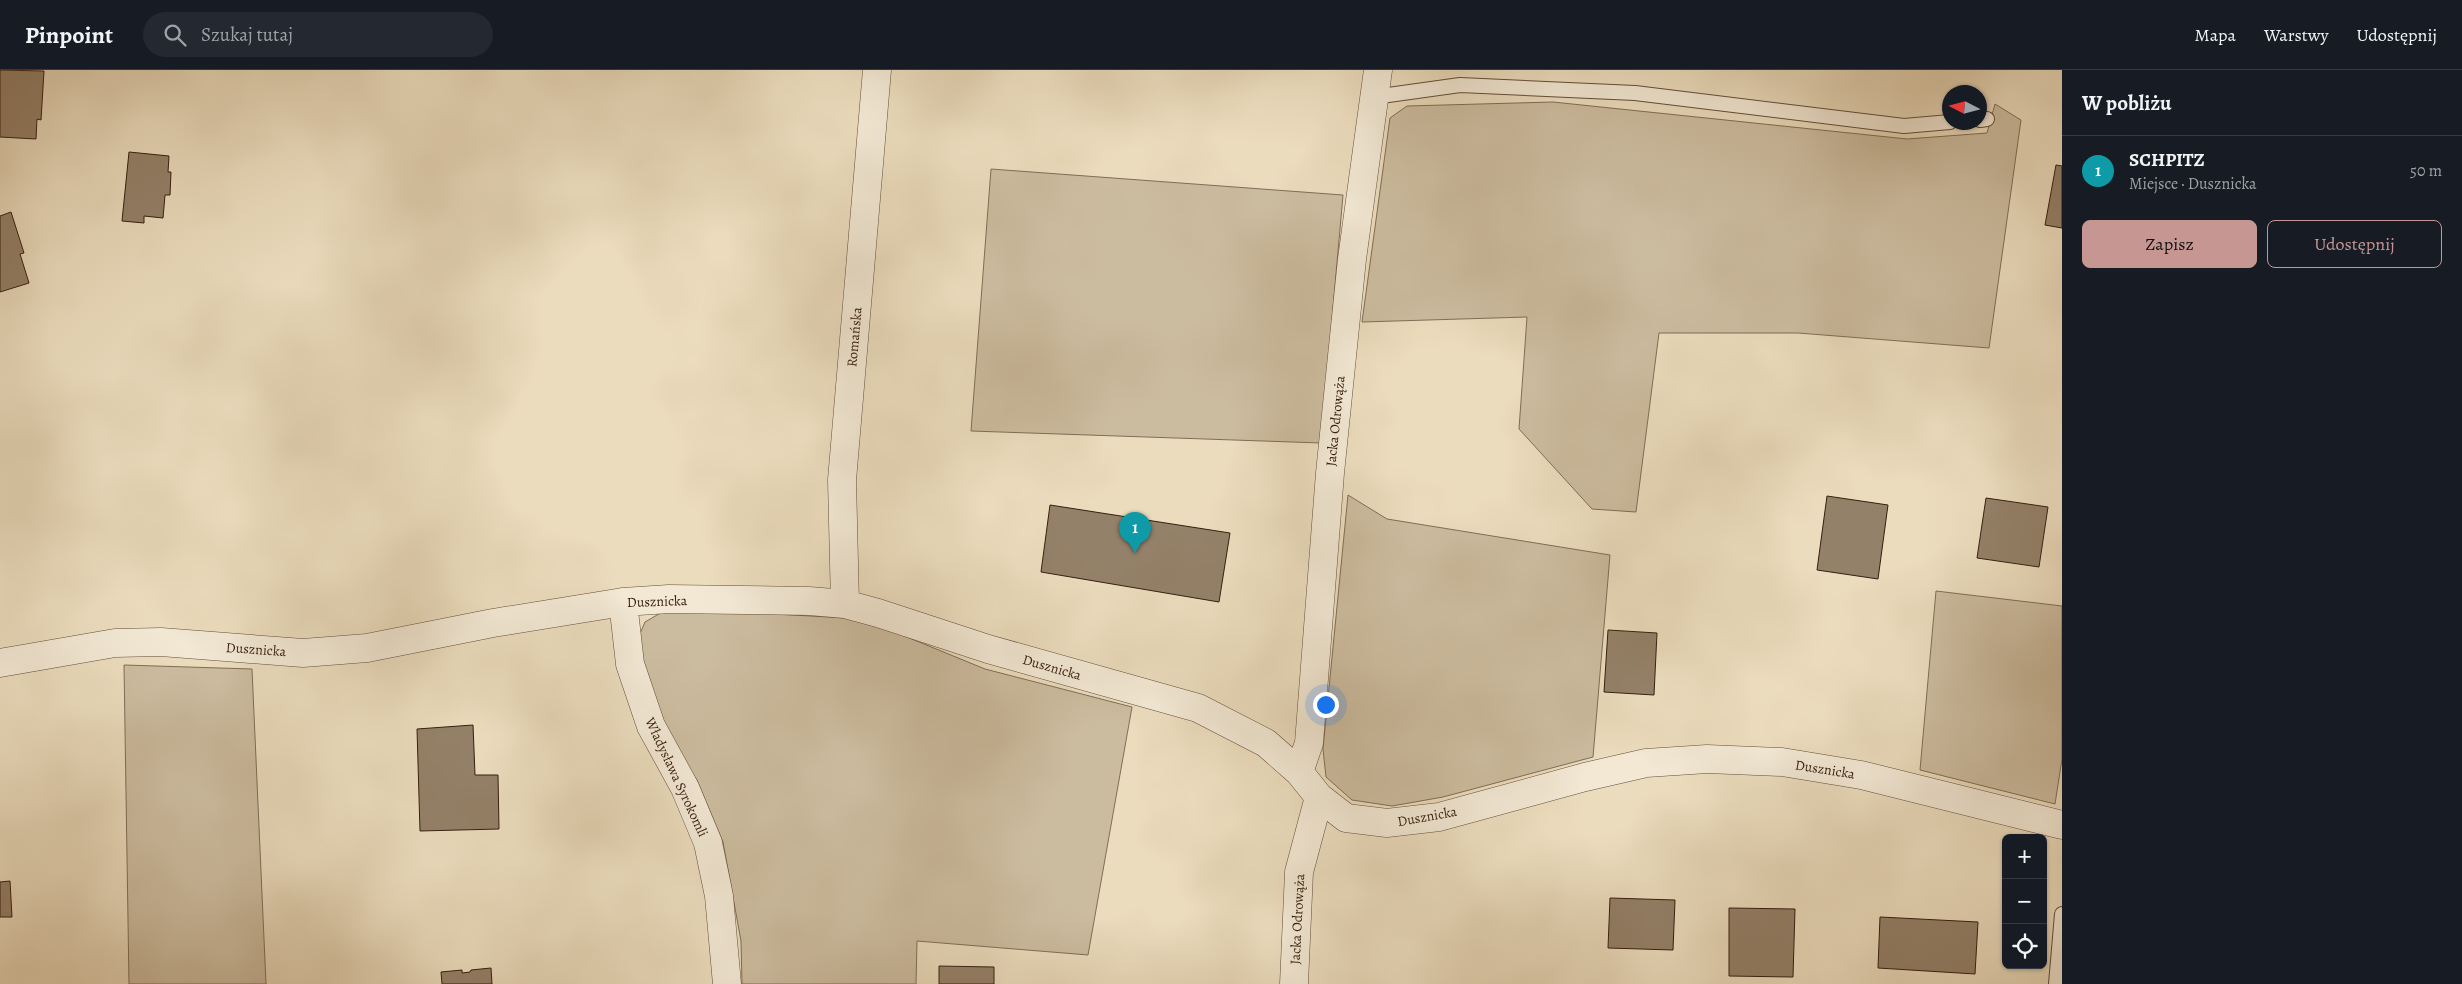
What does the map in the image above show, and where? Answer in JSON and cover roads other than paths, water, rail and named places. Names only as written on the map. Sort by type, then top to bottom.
[{"type":"street","name":"Romańska","points":[[845,604],[842,480],[877,70]]},
{"type":"street","name":"Jacka Odrowąża","points":[[1299,772],[1309,742],[1330,474],[1352,259],[1378,70]]},
{"type":"street","name":"Dusznicka","points":[[0,663],[115,643],[161,642],[304,653],[367,648],[493,623],[623,602],[669,599],[809,601],[845,604],[878,613],[988,649],[1198,708],[1266,743],[1299,772],[1319,797],[1346,818],[1387,823],[1439,817],[1586,777],[1646,763],[1707,759],[1782,762],[1861,775],[2062,825]]},
{"type":"street","name":"Władysława Syrokomli","points":[[623,602],[630,664],[651,726],[685,788],[708,843],[719,896],[726,954],[727,984]]},
{"type":"street","name":"Jacka Odrowąża","points":[[1294,984],[1299,872],[1319,797]]},
{"type":"lane","points":[[1374,97],[1470,85],[1636,93],[1904,126],[1942,123]]},
{"type":"lane","points":[[2056,984],[2062,914]]},
{"type":"place","name":"SCHPITZ","points":[[1135,553]]}]
